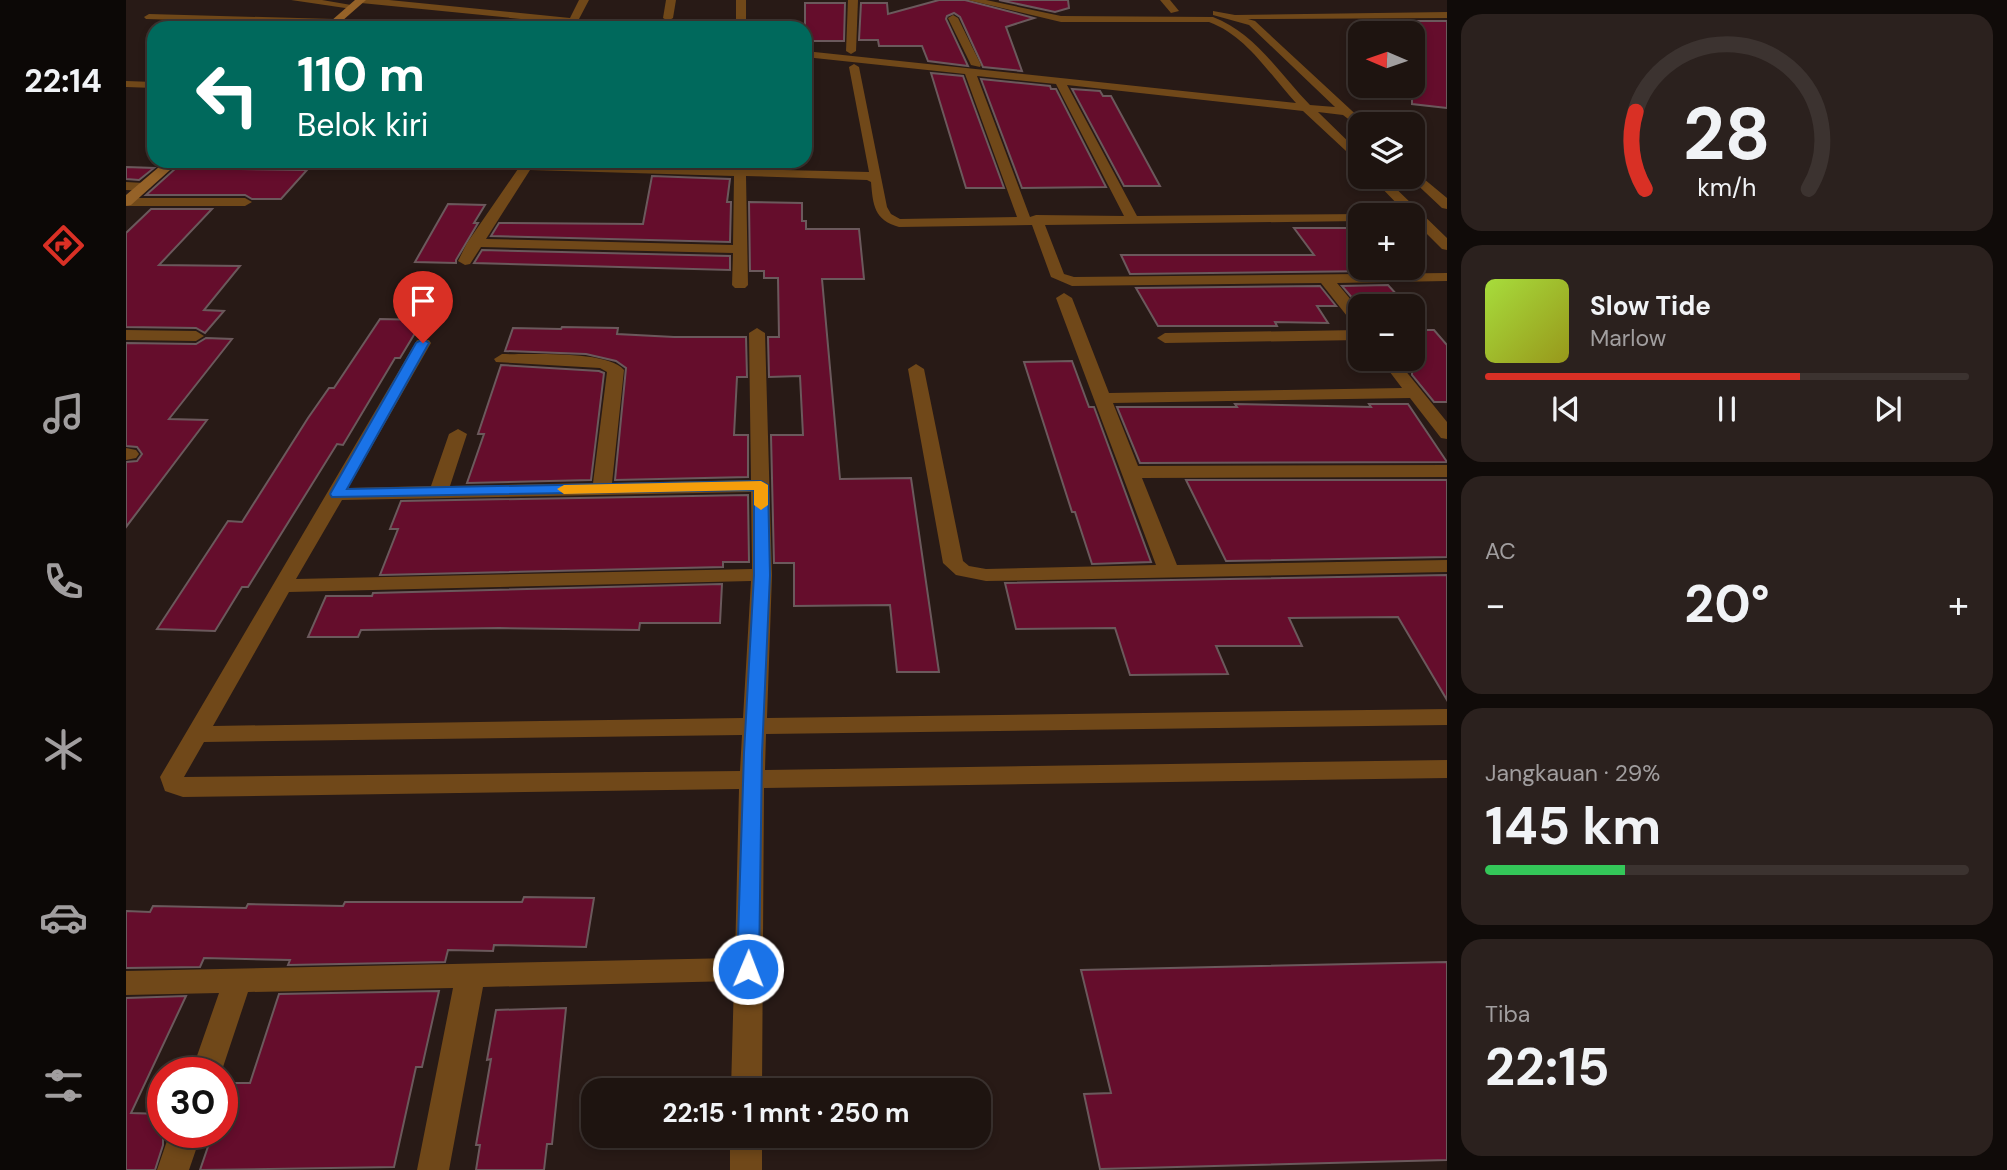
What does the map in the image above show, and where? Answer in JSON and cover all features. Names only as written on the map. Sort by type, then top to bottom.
[{"type":"main road","points":[[336,21],[358,2]]},
{"type":"main road","points":[[126,202],[166,168]]},
{"type":"street","points":[[296,0],[358,2],[582,21]]},
{"type":"street","points":[[574,20],[584,0]]},
{"type":"street","points":[[668,18],[671,0]]},
{"type":"street","points":[[741,0],[741,21]]},
{"type":"street","points":[[850,51],[853,0]]},
{"type":"street","points":[[973,0],[1061,19],[1220,22],[1244,40],[1348,148]]},
{"type":"street","points":[[1012,0],[1058,10],[1174,11],[1233,16],[1447,15]]},
{"type":"street","points":[[1165,0],[1174,11]]},
{"type":"street","points":[[1233,16],[1252,23],[1348,114]]},
{"type":"street","points":[[149,17],[240,21]]},
{"type":"street","points":[[953,18],[1030,219],[1058,277],[1063,280],[1447,277]]},
{"type":"street","points":[[812,47],[1060,82],[1303,104]]},
{"type":"street","points":[[812,55],[1342,108]]},
{"type":"street","points":[[854,66],[877,180],[881,214],[888,220],[899,223],[1030,219],[1348,217]]},
{"type":"street","points":[[1060,82],[1132,219]]},
{"type":"street","points":[[126,84],[147,85]]},
{"type":"street","points":[[465,261],[474,243],[525,168]]},
{"type":"street","points":[[739,168],[740,285]]},
{"type":"street","points":[[765,168],[869,176],[877,180]]},
{"type":"street","points":[[1425,185],[1447,205]]},
{"type":"street","points":[[126,186],[144,187]]},
{"type":"street","points":[[1388,189],[1401,203]]},
{"type":"street","points":[[126,202],[245,202]]},
{"type":"street","points":[[1425,227],[1447,246]]},
{"type":"street","points":[[474,243],[740,249]]},
{"type":"street","points":[[1324,277],[1348,307]]},
{"type":"street","points":[[1064,298],[1169,572]]},
{"type":"street","points":[[747,1078],[752,780],[762,575],[757,333]]},
{"type":"street","points":[[126,335],[196,336]]},
{"type":"street","points":[[1165,338],[1348,335]]},
{"type":"street","points":[[423,343],[196,734],[172,777],[174,785],[183,788],[1447,769]]},
{"type":"street","points":[[502,359],[603,363],[615,370],[602,489]]},
{"type":"street","points":[[916,369],[953,563],[963,571],[986,575],[1447,566]]},
{"type":"street","points":[[1398,371],[1447,434]]},
{"type":"street","points":[[1102,398],[1415,393]]},
{"type":"street","points":[[439,492],[458,434]]},
{"type":"street","points":[[1131,472],[1447,471]]},
{"type":"street","points":[[337,494],[761,485]]},
{"type":"street","points":[[282,586],[762,575]]},
{"type":"street","points":[[196,734],[1447,717]]},
{"type":"street","points":[[126,983],[748,969]]},
{"type":"street","points":[[433,1170],[470,977]]},
{"type":"street","points":[[211,1057],[238,979]]},
{"type":"street","points":[[173,1170],[181,1148]]},
{"type":"street","points":[[746,1148],[746,1170]]},
{"type":"building","points":[[939,0],[965,0],[1034,18],[1006,27],[1022,71],[983,67],[960,17],[954,13],[946,19],[968,66],[928,61],[922,46],[879,46],[878,40],[859,40],[861,3],[887,3],[888,14]]},
{"type":"building","points":[[999,0],[1068,0],[1069,8],[1055,12]]},
{"type":"building","points":[[805,3],[845,3],[844,41],[812,41],[812,21],[805,21]]},
{"type":"building","points":[[1425,21],[1447,21],[1447,108],[1412,104],[1412,98],[1425,98]]},
{"type":"building","points":[[931,73],[963,76],[1004,188],[966,188]]},
{"type":"building","points":[[981,79],[1050,86],[1051,89],[1056,89],[1106,187],[1022,188]]},
{"type":"building","points":[[1072,89],[1100,91],[1103,96],[1111,96],[1160,186],[1124,186]]},
{"type":"building","points":[[126,167],[154,168],[139,180],[126,179]]},
{"type":"building","points":[[176,168],[307,170],[281,199],[252,199],[245,195],[146,195]]},
{"type":"building","points":[[652,176],[730,179],[727,202],[731,202],[730,242],[491,236],[499,223],[643,224]]},
{"type":"building","points":[[749,202],[802,203],[802,221],[806,221],[806,229],[859,229],[864,279],[822,279],[840,479],[911,478],[939,672],[897,672],[890,605],[794,606],[794,563],[774,563],[771,435],[803,435],[800,376],[769,377],[768,337],[779,337],[778,278],[764,278],[764,271],[750,271]]},
{"type":"building","points":[[448,204],[485,205],[456,263],[415,262]]},
{"type":"building","points":[[151,209],[212,209],[159,265],[240,266],[204,310],[224,311],[205,333],[196,328],[126,327],[126,233]]},
{"type":"building","points":[[1294,228],[1348,228],[1348,271],[1130,274],[1121,255],[1314,255]]},
{"type":"building","points":[[482,250],[730,256],[730,270],[474,263]]},
{"type":"building","points":[[1388,285],[1396,294],[1349,294],[1342,286]]},
{"type":"building","points":[[1320,286],[1336,306],[1317,306],[1328,323],[1275,322],[1277,326],[1158,326],[1136,288]]},
{"type":"building","points":[[380,319],[423,320],[400,358],[395,358],[343,445],[337,444],[248,587],[242,587],[215,631],[157,629],[228,521],[242,522],[308,418],[329,388],[334,388]]},
{"type":"building","points":[[513,328],[618,328],[617,334],[746,337],[747,377],[737,377],[734,435],[748,435],[748,477],[615,480],[626,368],[616,361],[586,354],[505,351]]},
{"type":"building","points":[[1425,330],[1434,330],[1447,345],[1447,402],[1434,402],[1412,375],[1412,371],[1425,371]]},
{"type":"building","points":[[206,338],[232,339],[169,419],[207,420],[126,527],[126,462],[137,461],[142,454],[137,447],[126,446],[126,343],[196,344]]},
{"type":"building","points":[[1072,361],[1089,407],[1094,407],[1151,562],[1092,564],[1075,512],[1072,512],[1024,362]]},
{"type":"building","points":[[501,365],[604,373],[591,480],[467,483],[484,434],[478,434]]},
{"type":"building","points":[[1235,404],[1371,407],[1369,404],[1408,404],[1447,462],[1140,463],[1117,407],[1237,407]]},
{"type":"building","points":[[1186,480],[1447,480],[1447,557],[1226,561]]},
{"type":"building","points":[[748,495],[749,562],[723,562],[723,567],[380,575],[398,529],[390,529],[401,501]]},
{"type":"building","points":[[1447,575],[1447,700],[1398,617],[1289,618],[1302,646],[1216,646],[1228,674],[1130,675],[1115,628],[1016,629],[1005,583]]},
{"type":"building","points":[[722,584],[720,623],[640,623],[639,630],[361,630],[358,637],[308,637],[326,596]]},
{"type":"building","points":[[524,897],[594,898],[586,947],[494,945],[493,951],[448,950],[445,962],[288,965],[290,960],[204,958],[200,967],[126,968],[126,911],[150,912],[153,906],[246,908],[248,904],[343,906],[345,902],[522,902]]},
{"type":"building","points":[[1447,962],[1447,1160],[1100,1169],[1084,1094],[1111,1093],[1081,970]]},
{"type":"building","points":[[439,991],[422,1067],[416,1067],[394,1167],[200,1170],[208,1148],[238,1148],[238,1083],[250,1083],[279,994]]},
{"type":"building","points":[[186,996],[157,1057],[147,1057],[147,1079],[131,1113],[147,1114],[147,1148],[162,1148],[155,1170],[126,1170],[126,998]]},
{"type":"building","points":[[566,1008],[552,1144],[547,1144],[544,1170],[476,1170],[480,1145],[476,1145],[491,1059],[487,1060],[496,1010]]},
{"type":"slow traffic","points":[[564,489],[761,485],[761,505]]},
{"type":"route","points":[[423,343],[337,494],[761,485],[762,575],[753,753],[748,969]]}]
